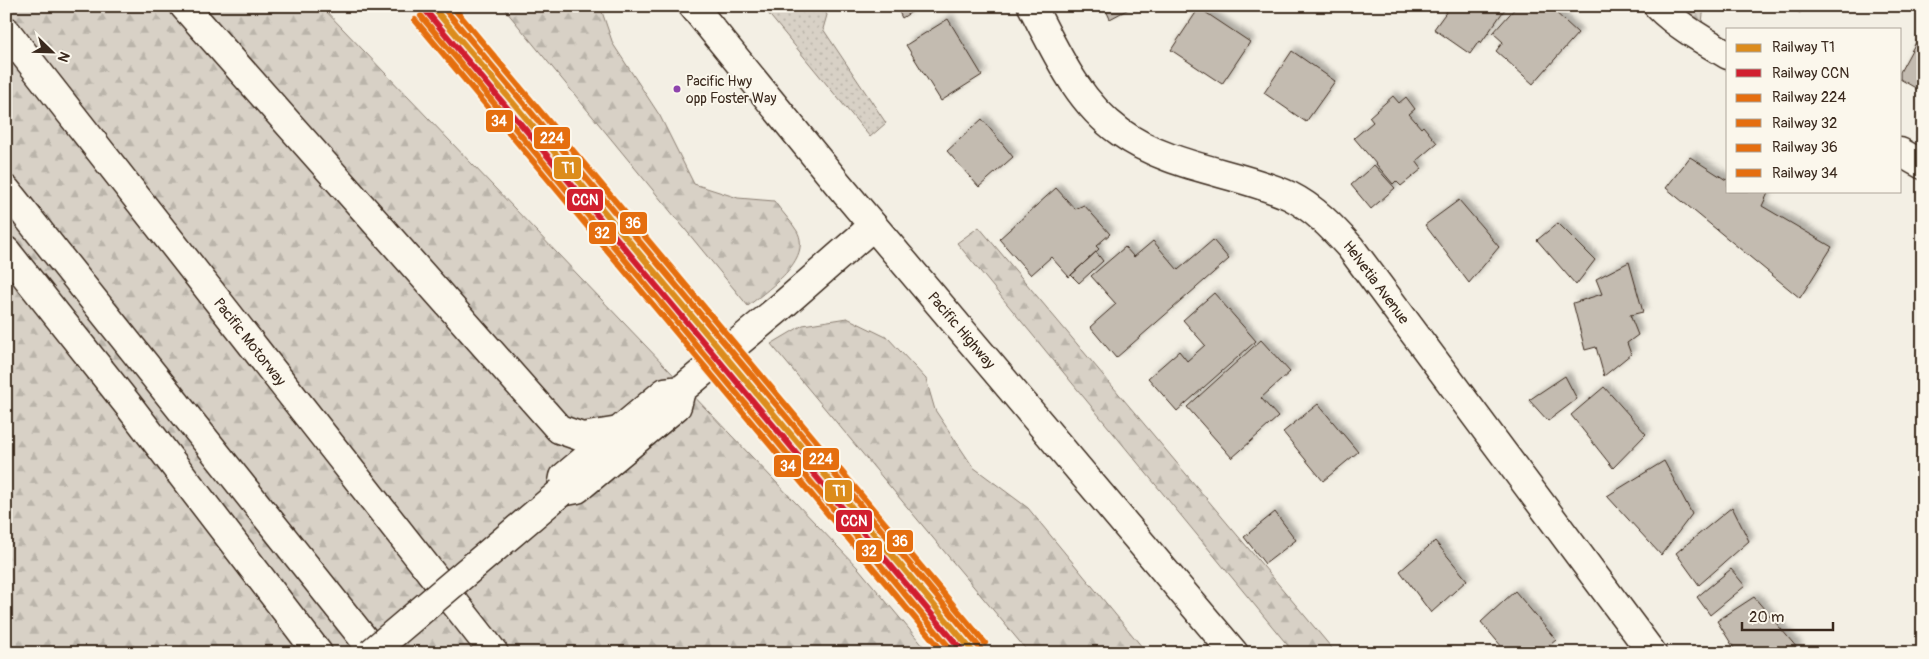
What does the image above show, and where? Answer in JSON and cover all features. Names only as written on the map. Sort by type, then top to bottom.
[{"type":"main road","points":[[184,6],[559,429],[582,437],[619,431]]},
{"type":"main road","name":"Pacific Highway","points":[[693,6],[873,226],[1234,653]]},
{"type":"main road","name":"Helvetia Avenue","points":[[1032,6],[1079,91],[1121,132],[1174,160],[1267,188],[1290,197],[1310,208],[1330,224],[1350,247],[1652,653]]},
{"type":"main road","points":[[1658,6],[1685,28],[1726,54]]},
{"type":"main road","name":"Pacific Motorway","points":[[6,31],[494,653]]},
{"type":"main road","points":[[1902,153],[1923,165]]},
{"type":"main road","points":[[6,190],[375,653]]},
{"type":"main road","points":[[562,492],[564,477],[665,392],[681,390],[783,305],[873,226]]},
{"type":"main road","points":[[6,251],[129,406],[318,653]]},
{"type":"main road","points":[[371,653],[562,492],[577,489],[677,406],[681,390]]},
{"type":"green space","points":[[6,6],[321,6],[859,569],[929,653],[6,653]]},
{"type":"green space","points":[[502,6],[600,6],[613,44],[660,116],[694,184],[738,198],[774,201],[795,227],[800,242],[799,253],[786,273],[748,306]]},
{"type":"green space","points":[[762,6],[822,6],[827,15],[823,29],[886,123],[870,137]]},
{"type":"green space","points":[[1658,6],[1704,6],[1700,39]]},
{"type":"green space","points":[[979,227],[1336,653],[1294,653],[957,243]]},
{"type":"green space","points":[[847,318],[888,338],[926,379],[935,410],[973,467],[1028,508],[1147,653],[1029,653],[771,344],[803,325]]},
{"type":"building","points":[[896,6],[921,6],[902,18]]},
{"type":"building","points":[[1104,6],[1134,6],[1110,19]]},
{"type":"building","points":[[1440,6],[1507,6],[1481,43],[1479,41],[1470,54],[1434,29],[1447,11]]},
{"type":"building","points":[[1517,6],[1556,6],[1553,10],[1578,33],[1533,84],[1496,51],[1503,42],[1493,33]]},
{"type":"building","points":[[1787,6],[1804,6],[1800,13]]},
{"type":"building","points":[[1908,6],[1923,6],[1923,14]]},
{"type":"building","points":[[1199,8],[1250,42],[1222,84],[1171,50]]},
{"type":"building","points":[[948,19],[982,75],[941,101],[906,45]]},
{"type":"building","points":[[1921,33],[1923,34],[1923,83],[1919,90],[1902,80],[1902,68]]},
{"type":"building","points":[[1292,51],[1335,81],[1306,122],[1264,93]]},
{"type":"building","points":[[1393,96],[1399,103],[1406,97],[1415,109],[1409,114],[1421,128],[1423,126],[1437,143],[1416,161],[1422,169],[1401,186],[1396,181],[1393,184],[1354,138],[1373,122],[1369,117]]},
{"type":"building","points":[[982,119],[1013,157],[979,187],[947,151]]},
{"type":"building","points":[[1690,157],[1726,180],[1726,192],[1769,192],[1762,206],[1832,247],[1800,298],[1666,188]]},
{"type":"building","points":[[1374,165],[1395,188],[1371,209],[1351,185]]},
{"type":"building","points":[[1056,188],[1075,209],[1084,205],[1110,234],[1096,246],[1099,249],[1069,277],[1051,257],[1031,275],[999,239]]},
{"type":"building","points":[[1459,200],[1499,247],[1469,283],[1425,225]]},
{"type":"building","points":[[1558,223],[1595,260],[1576,285],[1537,240]]},
{"type":"building","points":[[1213,240],[1229,259],[1116,358],[1090,327],[1116,304],[1091,276],[1125,247],[1134,257],[1153,241],[1178,270]]},
{"type":"building","points":[[1096,252],[1103,261],[1079,283],[1071,275]]},
{"type":"building","points":[[1629,262],[1643,312],[1630,315],[1638,335],[1627,343],[1631,354],[1604,376],[1596,347],[1585,350],[1573,303],[1602,294],[1596,279]]},
{"type":"building","points":[[1214,293],[1256,341],[1177,411],[1148,378],[1179,351],[1187,361],[1205,345],[1183,320]]},
{"type":"building","points":[[1261,340],[1290,372],[1261,398],[1278,417],[1232,458],[1187,407]]},
{"type":"building","points":[[1565,376],[1577,399],[1548,421],[1529,400]]},
{"type":"building","points":[[1604,387],[1646,434],[1613,468],[1571,415]]},
{"type":"building","points":[[1318,404],[1358,452],[1323,481],[1283,432]]},
{"type":"building","points":[[1664,461],[1692,514],[1661,555],[1607,496]]},
{"type":"building","points":[[1732,507],[1749,541],[1699,585],[1676,553]]},
{"type":"building","points":[[1275,512],[1296,540],[1265,564],[1244,537]]},
{"type":"building","points":[[1435,541],[1467,580],[1431,613],[1400,571]]},
{"type":"building","points":[[1731,569],[1745,586],[1710,615],[1697,597]]},
{"type":"building","points":[[1515,591],[1556,640],[1540,653],[1507,653],[1481,622]]},
{"type":"building","points":[[1754,597],[1798,649],[1793,653],[1737,653],[1717,621]]},
{"type":"rail line","name":"T1","points":[[432,6],[974,653]]},
{"type":"rail line","name":"224","points":[[442,6],[980,648]]},
{"type":"rail line","name":"36","points":[[452,6],[985,643]]},
{"type":"rail line","name":"CCN","points":[[426,11],[964,653]]},
{"type":"rail line","name":"32","points":[[421,16],[954,653]]},
{"type":"rail line","name":"34","points":[[415,20],[944,653]]},
{"type":"place","name":"Pacific Hwy opp Foster Way","points":[[677,89]]}]
